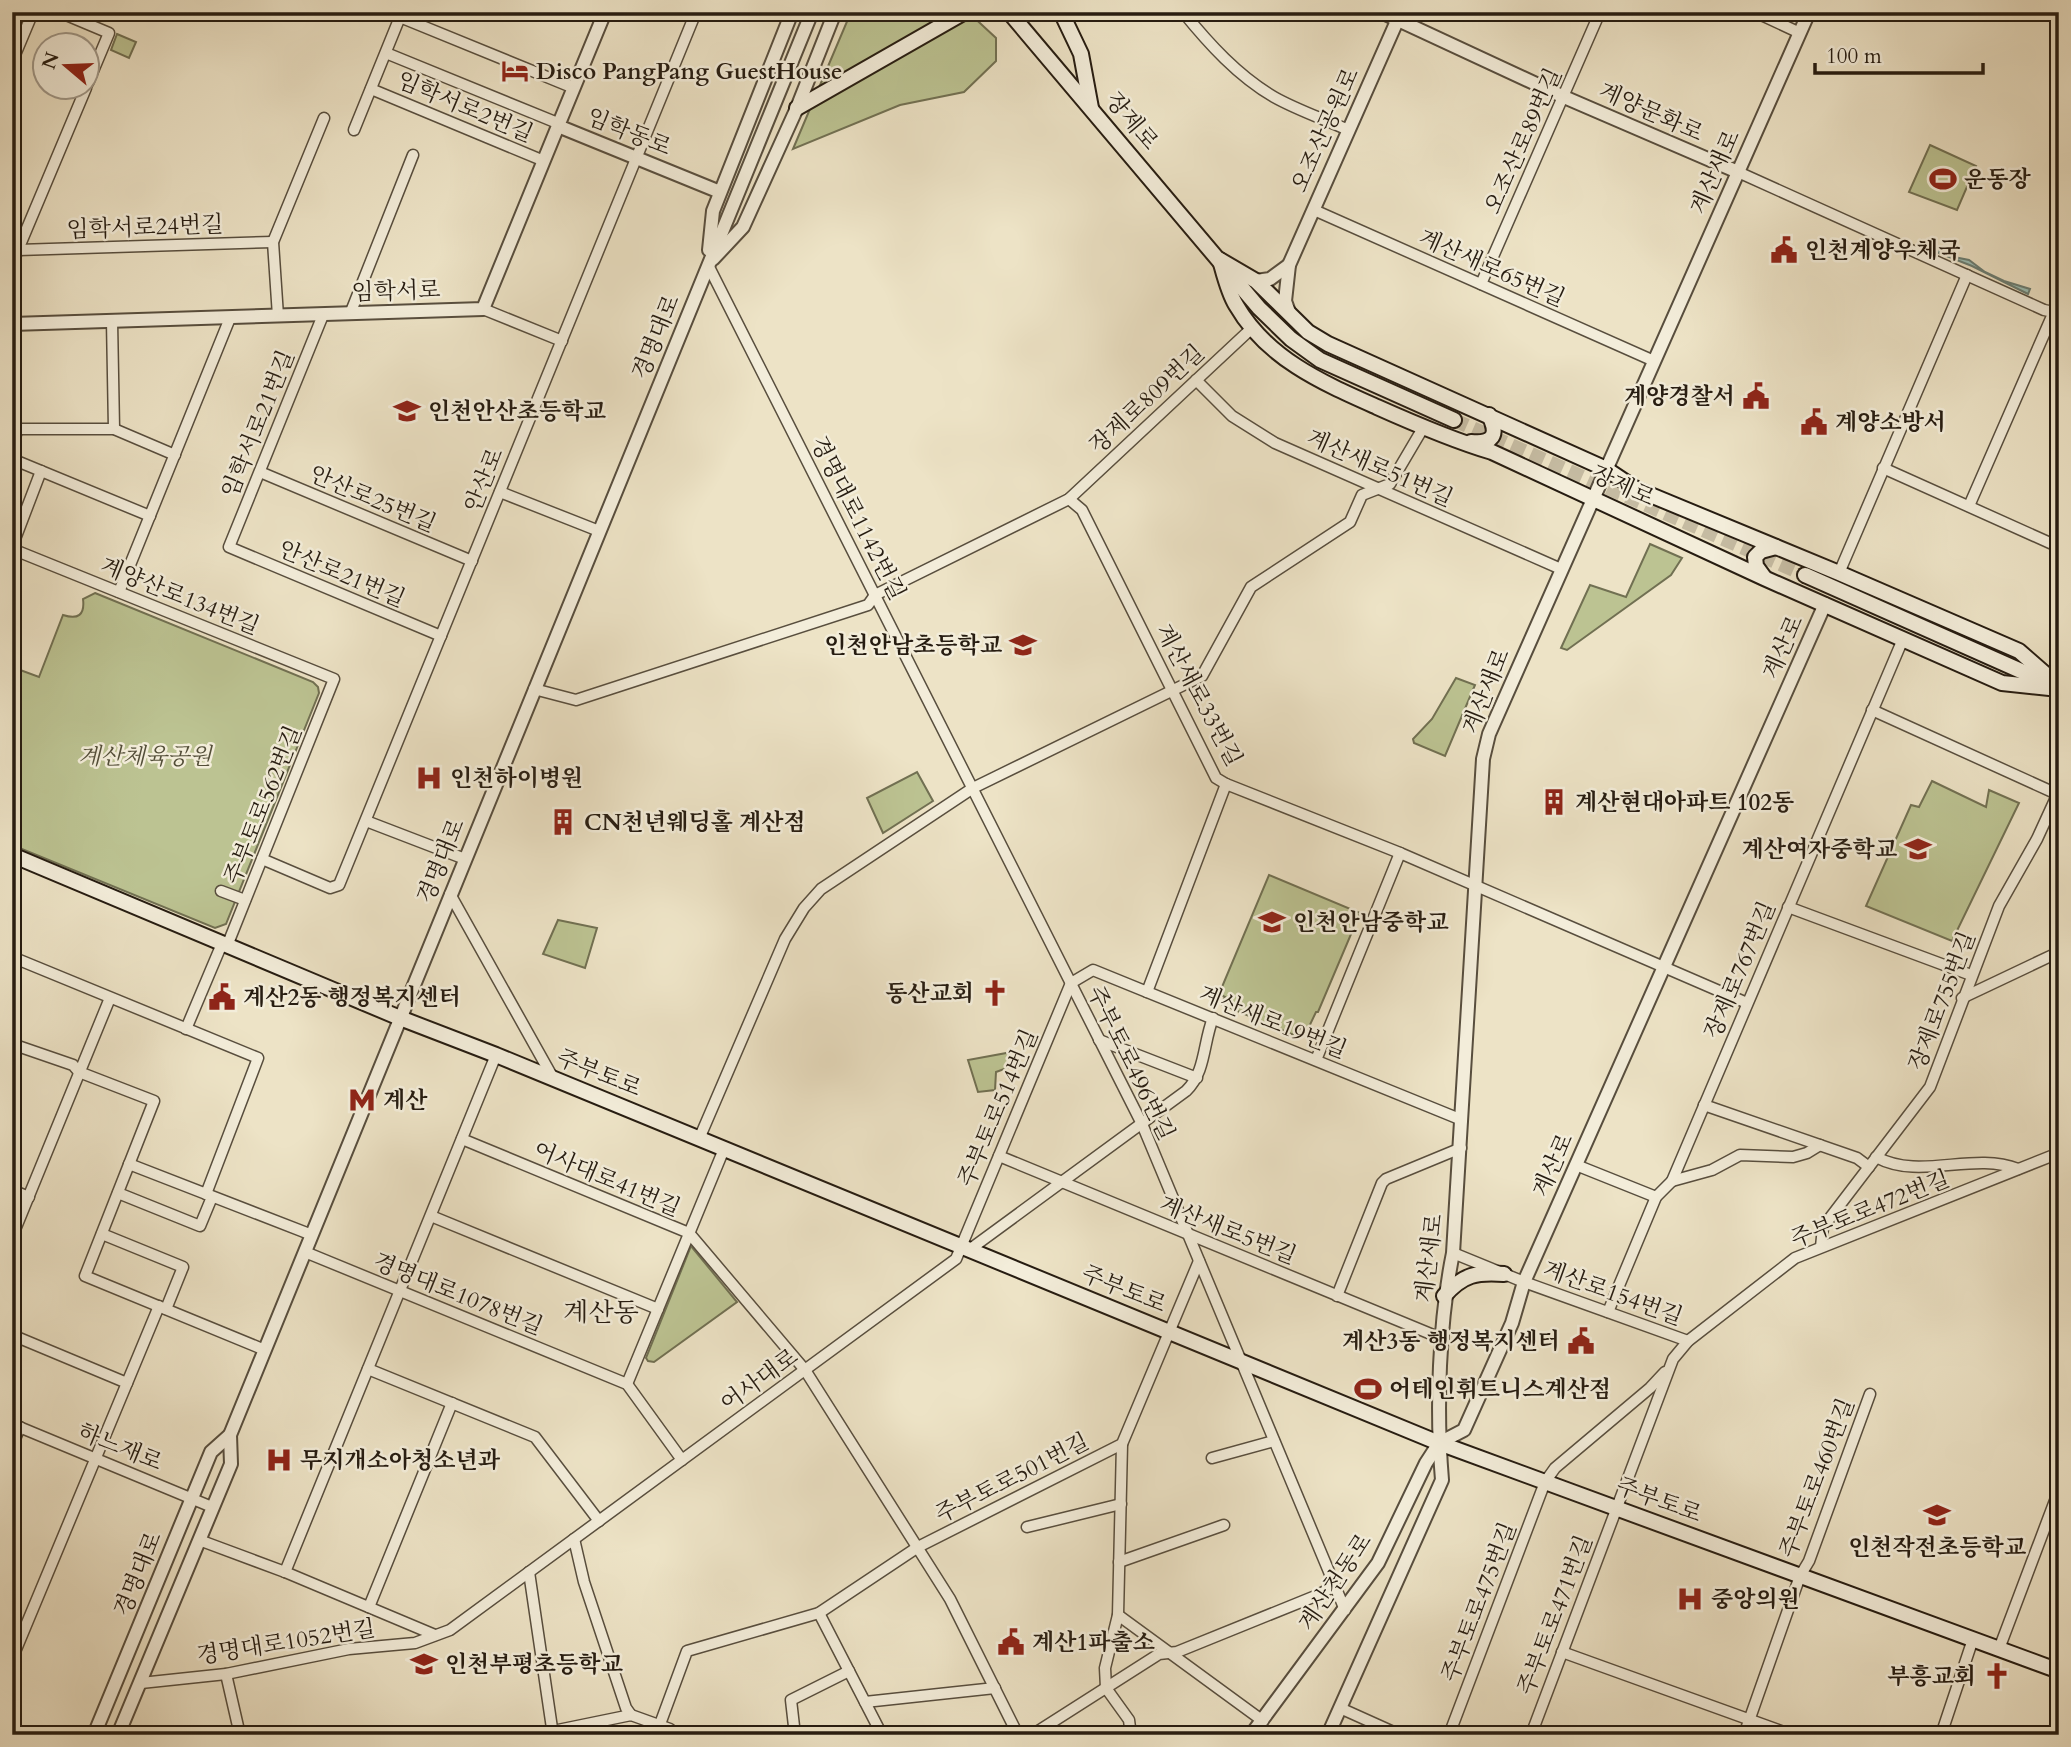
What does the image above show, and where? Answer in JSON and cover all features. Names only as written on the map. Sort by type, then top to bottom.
[{"type":"main road","points":[[797,108],[965,12]]},
{"type":"main road","points":[[1061,12],[1081,54],[1092,109]]},
{"type":"main road","name":"장제로","points":[[1006,13],[1092,109],[1267,316],[1291,340],[1320,360],[1454,420]]},
{"type":"main road","name":"장제로","points":[[1220,260],[1256,281],[1308,332],[1328,344],[1606,469],[1636,489],[2019,651],[2059,688]]},
{"type":"main road","name":"장제로","points":[[1220,260],[1235,304],[1252,328],[1299,370],[1448,439],[1492,452],[1764,578],[2002,683],[2059,688]]},
{"type":"main road","points":[[1448,439],[1484,443],[1490,440],[1493,423],[1489,415]]},
{"type":"main road","points":[[1764,578],[1756,566],[1755,558],[1761,551],[1776,547]]},
{"type":"main road","points":[[1805,575],[2059,688]]},
{"type":"main road","name":"주부토로","points":[[12,855],[400,1018],[1439,1443],[2059,1671]]},
{"type":"main road","points":[[1444,1296],[1455,1283],[1470,1276],[1484,1273],[1504,1274]]},
{"type":"street","points":[[12,62],[33,12]]},
{"type":"street","points":[[59,12],[71,14],[108,33],[102,48]]},
{"type":"street","name":"임학동로","points":[[605,12],[559,125],[720,192]]},
{"type":"street","name":"안산로","points":[[262,859],[330,888],[339,885],[696,12]]},
{"type":"street","name":"경명대로","points":[[708,265],[713,211],[792,12]]},
{"type":"street","name":"경명대로","points":[[118,1735],[231,1464],[230,1435],[812,12]]},
{"type":"street","name":"경명대로","points":[[708,265],[743,227],[797,108],[835,12]]},
{"type":"street","points":[[1183,12],[1207,42],[1274,97],[1348,130]]},
{"type":"street","name":"계양문화로","points":[[1381,12],[1399,16],[1564,97],[2056,313]]},
{"type":"street","name":"오조산로89번길","points":[[1481,284],[1600,12]]},
{"type":"street","points":[[1755,12],[1800,33]]},
{"type":"street","name":"계산새로","points":[[1439,1443],[1444,1296],[1453,1253],[1483,759],[1489,734],[1809,12]]},
{"type":"street","points":[[354,130],[401,15],[574,88]]},
{"type":"street","name":"오조산공원로","points":[[1290,316],[1285,301],[1289,265],[1399,16]]},
{"type":"street","points":[[386,53],[559,125],[484,309],[562,341]]},
{"type":"street","name":"임학서로2번길","points":[[371,89],[544,161]]},
{"type":"street","points":[[12,264],[15,249],[80,102]]},
{"type":"street","points":[[278,316],[273,242],[324,118]]},
{"type":"street","points":[[349,314],[413,155]]},
{"type":"street","name":"계산새로65번길","points":[[1314,210],[1654,361]]},
{"type":"street","name":"임학서로24번길","points":[[15,249],[273,242]]},
{"type":"street","name":"경명대로1142번길","points":[[708,265],[973,788]]},
{"type":"street","points":[[1256,281],[1270,279],[1289,265]]},
{"type":"street","points":[[1839,573],[1967,275]]},
{"type":"street","points":[[1969,506],[2056,313],[2059,300]]},
{"type":"street","name":"임학서로","points":[[12,324],[484,309]]},
{"type":"street","name":"임학서로21번길","points":[[229,547],[323,315]]},
{"type":"street","points":[[119,592],[230,317]]},
{"type":"street","points":[[112,321],[114,429]]},
{"type":"street","name":"장제로809번길","points":[[534,689],[576,700],[867,605],[875,595],[1069,499],[1252,328]]},
{"type":"street","name":"계산새로51번길","points":[[1196,380],[1232,416],[1252,431],[1561,569]]},
{"type":"street","points":[[699,1139],[785,939],[804,908],[821,889],[973,788],[1202,676],[1251,587],[1350,522],[1362,495],[1390,484],[1423,428]]},
{"type":"street","points":[[12,445],[18,429],[114,429],[175,454]]},
{"type":"street","points":[[12,459],[150,516]]},
{"type":"street","points":[[1883,468],[2058,546]]},
{"type":"street","points":[[12,548],[41,471]]},
{"type":"street","name":"안산로25번길","points":[[260,472],[472,561]]},
{"type":"street","points":[[500,492],[599,531]]},
{"type":"street","name":"계산새로33번길","points":[[1069,499],[1082,510],[1216,778],[1400,853],[1748,1003]]},
{"type":"street","name":"안산로21번길","points":[[229,547],[441,636]]},
{"type":"street","name":"계양산로134번길","points":[[12,548],[334,679]]},
{"type":"street","name":"계산로","points":[[1439,1443],[1464,1430],[1513,1323],[1524,1282],[1825,604]]},
{"type":"street","name":"장제로767번길","points":[[1608,1312],[1656,1196],[1672,1181],[1903,639]]},
{"type":"street","name":"주부토로562번길","points":[[186,1028],[221,946],[229,941],[334,679]]},
{"type":"street","points":[[1872,710],[2058,793]]},
{"type":"street","points":[[1147,992],[1226,784]]},
{"type":"street","name":"주부토로496번길","points":[[973,788],[1142,1124],[1345,1610]]},
{"type":"street","name":"장제로755번길","points":[[1821,1247],[1823,1227],[1930,1087],[1999,906],[2037,839],[2058,793]]},
{"type":"street","points":[[366,821],[465,859]]},
{"type":"street","points":[[1316,1060],[1400,853]]},
{"type":"street","points":[[221,891],[245,900]]},
{"type":"street","points":[[450,894],[554,1079]]},
{"type":"street","points":[[1788,907],[1971,975]]},
{"type":"street","points":[[1962,999],[2059,952]]},
{"type":"street","points":[[12,957],[258,1058],[200,1226],[118,1193]]},
{"type":"street","name":"계산새로19번길","points":[[1071,983],[1093,970],[1462,1119]]},
{"type":"street","name":"주부토로514번길","points":[[965,1248],[999,1156],[1071,983]]},
{"type":"street","points":[[12,1237],[110,998]]},
{"type":"street","points":[[965,1248],[1062,1182],[1186,1091],[1197,1078],[1202,1065],[1207,1034],[1213,1018]]},
{"type":"street","points":[[1100,1040],[1197,1078]]},
{"type":"street","points":[[12,1044],[73,1065],[79,1072],[154,1101],[85,1276],[265,1350]]},
{"type":"street","points":[[285,1573],[496,1055]]},
{"type":"street","points":[[1704,1105],[1857,1158],[1869,1167]]},
{"type":"street","name":"어사대로41번길","points":[[462,1139],[689,1233],[805,1370],[950,1598],[1018,1735]]},
{"type":"street","points":[[1672,1181],[1712,1170],[1740,1155],[1793,1157],[1820,1145]]},
{"type":"street","points":[[1337,1296],[1382,1183],[1461,1148]]},
{"type":"street","points":[[682,1460],[627,1384],[724,1149]]},
{"type":"street","name":"주부토로472번길","points":[[1615,1508],[1673,1359],[1688,1341],[1795,1258],[2059,1153]]},
{"type":"street","name":"계산새로5번길","points":[[999,1156],[1443,1339]]},
{"type":"street","points":[[1876,1157],[1907,1167],[1977,1162],[2018,1169]]},
{"type":"street","points":[[129,1164],[312,1235]]},
{"type":"street","points":[[1576,1165],[1656,1196]]},
{"type":"street","points":[[12,1190],[29,1197]]},
{"type":"street","points":[[431,1216],[658,1309]]},
{"type":"street","points":[[12,1659],[127,1383],[183,1267],[102,1234]]},
{"type":"street","name":"어사대로","points":[[435,1635],[450,1630],[956,1259],[965,1248]]},
{"type":"street","name":"경명대로1078번길","points":[[304,1252],[627,1384]]},
{"type":"street","name":"계산로154번길","points":[[1453,1253],[1524,1282],[1688,1341]]},
{"type":"street","name":"주부토로","points":[[1169,1332],[1199,1261]]},
{"type":"street","name":"주부토로501번길","points":[[658,1730],[687,1651],[819,1613],[918,1547],[1122,1444],[1169,1332]]},
{"type":"street","points":[[12,1335],[127,1383]]},
{"type":"street","points":[[1545,1482],[1555,1468],[1650,1388],[1670,1366]]},
{"type":"street","points":[[368,1369],[535,1437],[598,1521]]},
{"type":"street","name":"주부토로460번길","points":[[1744,1735],[1800,1576],[1809,1561],[1870,1394]]},
{"type":"street","points":[[369,1607],[452,1403]]},
{"type":"street","points":[[12,1446],[16,1426]]},
{"type":"street","name":"하느재로","points":[[16,1426],[212,1507]]},
{"type":"street","name":"경명대로","points":[[94,1735],[211,1452],[230,1435]]},
{"type":"street","points":[[1212,1458],[1274,1441]]},
{"type":"street","points":[[1328,1735],[1442,1480],[1439,1443]]},
{"type":"street","name":"계산천동로","points":[[1251,1735],[1378,1563],[1426,1463],[1439,1443]]},
{"type":"street","points":[[1122,1444],[1118,1615],[1104,1668],[1106,1688],[1129,1720],[1131,1735]]},
{"type":"street","name":"주부토로475번길","points":[[1449,1735],[1545,1482]]},
{"type":"street","points":[[1999,1648],[2059,1490]]},
{"type":"street","points":[[1027,1527],[1121,1504]]},
{"type":"street","name":"주부토로471번길","points":[[1531,1735],[1615,1508]]},
{"type":"street","points":[[1119,1562],[1224,1525]]},
{"type":"street","points":[[574,1539],[584,1582],[626,1708],[631,1715],[658,1730],[670,1729],[687,1735]]},
{"type":"street","points":[[199,1540],[435,1635]]},
{"type":"street","points":[[528,1572],[553,1733],[631,1715]]},
{"type":"street","points":[[1032,1735],[1159,1654],[1170,1654],[1335,1586]]},
{"type":"street","points":[[819,1613],[882,1735]]},
{"type":"street","points":[[1118,1615],[1263,1721]]},
{"type":"street","name":"경명대로1052번길","points":[[141,1683],[226,1674],[349,1649],[415,1643],[435,1635]]},
{"type":"street","points":[[1941,1735],[1973,1639]]},
{"type":"street","points":[[1562,1652],[1792,1735]]},
{"type":"street","points":[[795,1735],[791,1700],[849,1671]]},
{"type":"street","points":[[226,1674],[240,1735]]},
{"type":"street","points":[[865,1702],[995,1688]]},
{"type":"street","points":[[1340,1708],[1400,1735]]},
{"type":"green space","points":[[851,12],[968,12],[996,38],[996,61],[964,92],[900,105],[793,149]]},
{"type":"green space","points":[[117,34],[136,42],[129,58],[111,50]]},
{"type":"green space","name":"운동장","points":[[1930,145],[1976,166],[1957,210],[1909,192]]},
{"type":"green space","points":[[1650,544],[1682,558],[1671,575],[1567,650],[1561,648],[1590,585],[1626,597]]},
{"type":"green space","name":"계산체육공원","points":[[95,593],[313,682],[318,687],[319,693],[226,924],[215,928],[12,845],[12,667],[39,677],[63,615],[79,615],[83,609],[83,599]]},
{"type":"green space","points":[[1456,678],[1475,685],[1445,756],[1414,743],[1413,739],[1432,719]]},
{"type":"green space","points":[[917,772],[933,801],[883,833],[867,798]]},
{"type":"green space","points":[[1932,781],[1986,807],[1989,790],[2019,803],[1952,941],[1866,906],[1911,805],[1919,807]]},
{"type":"green space","points":[[1269,875],[1360,913],[1318,1012],[1307,1031],[1299,1028],[1296,1036],[1221,1004],[1225,997],[1219,994]]},
{"type":"green space","points":[[558,920],[597,928],[585,968],[543,954]]},
{"type":"green space","points":[[1012,1052],[1015,1065],[996,1072],[995,1090],[978,1092],[968,1060]]},
{"type":"green space","points":[[691,1246],[737,1302],[654,1362],[648,1361],[646,1358]]},
{"type":"water","points":[[1922,240],[1949,256],[1969,260],[2004,281],[2030,289],[2028,294],[1972,266],[1921,246],[1919,242]]},
{"type":"tunnel","points":[[1454,420],[1805,575]]},
{"type":"place","name":"Disco PangPang GuestHouse","points":[[515,71]]},
{"type":"place","name":"운동장","points":[[1943,179]]},
{"type":"place","name":"인천계양우체국","points":[[1784,250]]},
{"type":"place","name":"계양경찰서","points":[[1756,396]]},
{"type":"place","name":"인천안산초등학교","points":[[407,411]]},
{"type":"place","name":"계양소방서","points":[[1814,422]]},
{"type":"place","name":"인천안남초등학교","points":[[1023,645]]},
{"type":"place","name":"인천하이병원","points":[[429,778]]},
{"type":"place","name":"계산현대아파트 102동","points":[[1554,802]]},
{"type":"place","name":"CN천년웨딩홀 계산점","points":[[563,822]]},
{"type":"place","name":"계산여자중학교","points":[[1918,849]]},
{"type":"place","name":"인천안남중학교","points":[[1272,922]]},
{"type":"place","name":"동산교회","points":[[995,993]]},
{"type":"place","name":"계산2동 행정복지센터","points":[[222,997]]},
{"type":"place","name":"계산","points":[[362,1100]]},
{"type":"place","name":"계산3동 행정복지센터","points":[[1581,1341]]},
{"type":"place","name":"어테인휘트니스계산점","points":[[1368,1389]]},
{"type":"place","name":"무지개소아청소년과","points":[[279,1460]]},
{"type":"place","name":"인천작전초등학교","points":[[1937,1515]]},
{"type":"place","name":"중앙의원","points":[[1690,1599]]},
{"type":"place","name":"계산1파출소","points":[[1011,1642]]},
{"type":"place","name":"인천부평초등학교","points":[[424,1664]]},
{"type":"place","name":"부흥교회","points":[[1997,1676]]},
{"type":"district","name":"계산동","points":[[601,1312]]}]
